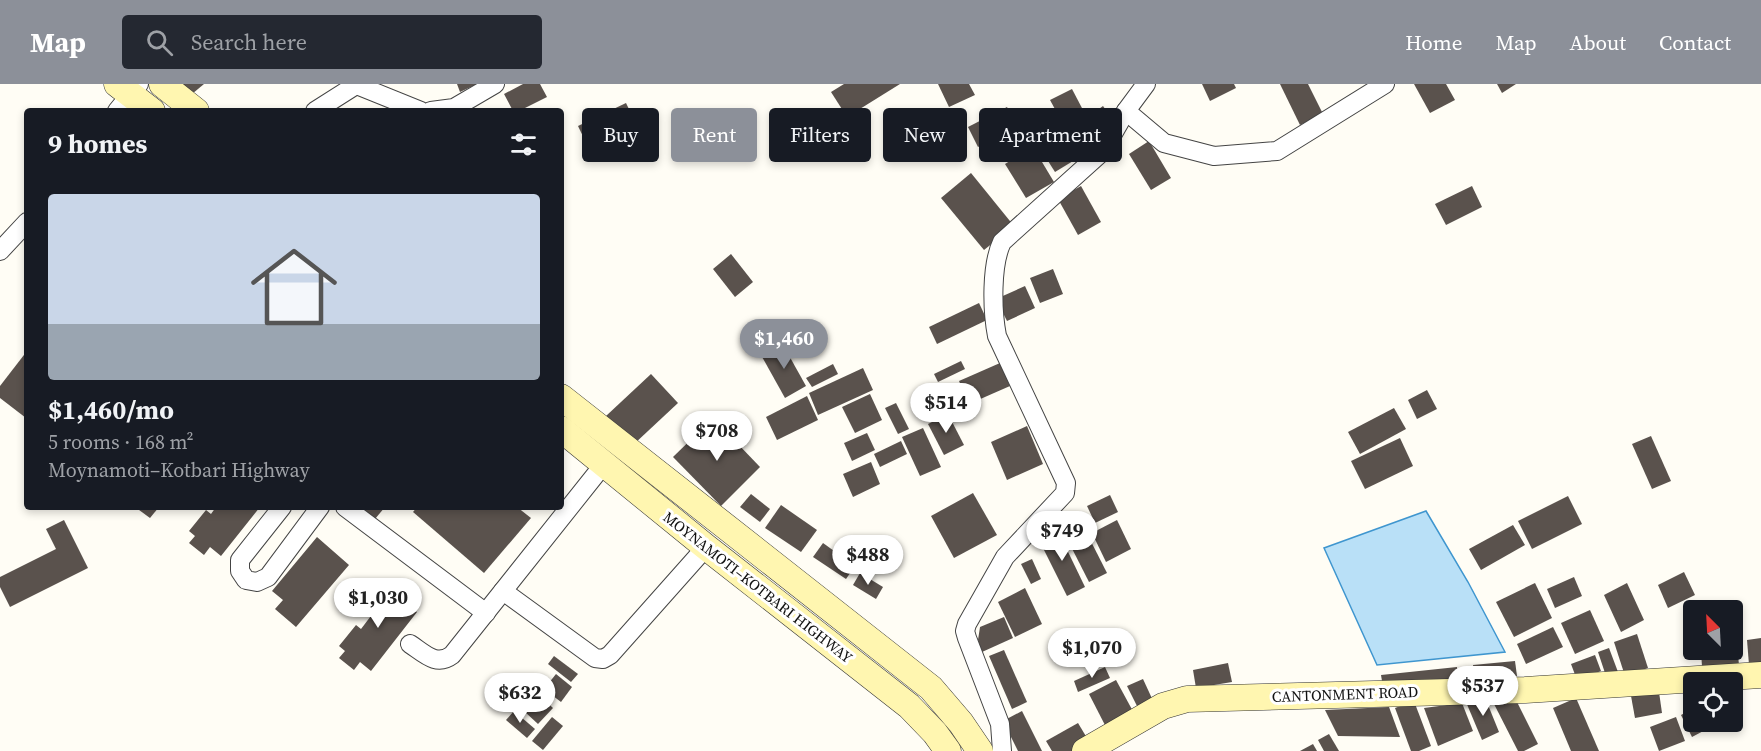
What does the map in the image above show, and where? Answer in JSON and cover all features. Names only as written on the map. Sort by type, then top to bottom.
[{"type":"main road","points":[[162,84],[192,108]]},
{"type":"main road","points":[[126,93],[148,108]]},
{"type":"main road","name":"MOYNAMOTI–KOTBARI HIGHWAY","points":[[564,400],[931,688],[961,723],[980,751]]},
{"type":"main road","name":"MOYNAMOTI–KOTBARI HIGHWAY","points":[[564,431],[706,547],[909,706],[935,733],[948,751]]},
{"type":"main road","name":"CANTONMENT ROAD","points":[[1085,751],[1163,706],[1187,699],[1525,690],[1761,675]]},
{"type":"street","points":[[454,108],[495,84]]},
{"type":"street","points":[[1002,751],[1000,724],[965,631],[1005,557],[1065,493],[1066,483],[997,336],[993,318],[996,253],[1002,242],[1103,151],[1126,111],[1146,84]]},
{"type":"street","points":[[1126,111],[1164,143],[1214,156],[1277,152],[1385,84]]},
{"type":"street","points":[[320,108],[355,85],[413,108]]},
{"type":"street","points":[[0,251],[24,225]]},
{"type":"street","points":[[410,644],[436,661],[445,661],[452,656],[604,464]]},
{"type":"street","points":[[280,510],[240,560],[240,571],[246,580],[257,582],[268,577],[318,510]]},
{"type":"street","points":[[349,510],[486,613]]},
{"type":"street","points":[[503,591],[595,658],[603,659],[610,656],[706,547]]},
{"type":"water","points":[[1426,511],[1468,582],[1505,652],[1377,665],[1324,548]]},
{"type":"building","points":[[183,84],[204,84],[192,94]]},
{"type":"building","points":[[457,84],[477,84],[460,92]]},
{"type":"building","points":[[523,84],[540,84],[547,97],[525,108],[511,108],[504,94]]},
{"type":"building","points":[[844,84],[900,84],[861,108],[841,108],[831,92]]},
{"type":"building","points":[[938,84],[969,84],[975,95],[949,107]]},
{"type":"building","points":[[1202,84],[1234,84],[1236,88],[1210,101]]},
{"type":"building","points":[[1280,84],[1308,84],[1323,114],[1300,125]]},
{"type":"building","points":[[1414,84],[1446,84],[1455,100],[1430,113]]},
{"type":"building","points":[[1497,84],[1516,84],[1502,93]]},
{"type":"building","points":[[1072,89],[1082,108],[1054,108],[1050,100]]},
{"type":"building","points":[[626,103],[628,108],[616,108]]},
{"type":"building","points":[[979,121],[978,147],[968,127]]},
{"type":"building","points":[[1149,141],[1171,178],[1151,190],[1129,154]]},
{"type":"building","points":[[1008,162],[1042,162],[1054,182],[1026,198],[1005,164]]},
{"type":"building","points":[[1049,162],[1071,162],[1055,172]]},
{"type":"building","points":[[971,173],[1014,226],[984,250],[941,198]]},
{"type":"building","points":[[1081,186],[1101,222],[1078,235],[1058,199]]},
{"type":"building","points":[[1472,186],[1482,207],[1446,225],[1435,204]]},
{"type":"building","points":[[731,254],[753,282],[735,297],[713,269]]},
{"type":"building","points":[[1053,269],[1063,294],[1040,303],[1030,278]]},
{"type":"building","points":[[1025,286],[1035,308],[1007,321],[996,299]]},
{"type":"building","points":[[979,303],[987,320],[937,344],[929,327]]},
{"type":"building","points":[[782,343],[806,386],[785,398],[761,355]]},
{"type":"building","points":[[24,355],[24,416],[0,398],[0,386]]},
{"type":"building","points":[[961,361],[965,369],[938,382],[934,374]]},
{"type":"building","points":[[1000,363],[1010,386],[969,404],[959,381]]},
{"type":"building","points":[[833,364],[838,374],[812,387],[806,378]]},
{"type":"building","points":[[863,368],[873,390],[818,415],[809,393]]},
{"type":"building","points":[[651,374],[678,403],[633,445],[606,416]]},
{"type":"building","points":[[1427,390],[1437,409],[1417,419],[1408,400]]},
{"type":"building","points":[[870,394],[882,420],[855,433],[842,407]]},
{"type":"building","points":[[807,396],[818,420],[777,440],[766,417]]},
{"type":"building","points":[[896,403],[909,429],[898,434],[885,408]]},
{"type":"building","points":[[1394,408],[1406,429],[1360,454],[1348,432]]},
{"type":"building","points":[[948,414],[964,445],[944,455],[928,424]]},
{"type":"building","points":[[713,418],[760,467],[721,506],[673,457]]},
{"type":"building","points":[[1027,426],[1043,464],[1007,480],[991,442]]},
{"type":"building","points":[[923,428],[941,467],[920,476],[902,437]]},
{"type":"building","points":[[867,433],[875,450],[852,461],[844,443]]},
{"type":"building","points":[[1651,436],[1671,481],[1652,489],[1632,444]]},
{"type":"building","points":[[1400,438],[1413,466],[1365,489],[1351,461]]},
{"type":"building","points":[[901,441],[907,454],[880,467],[874,454]]},
{"type":"building","points":[[871,462],[880,484],[853,497],[843,474]]},
{"type":"building","points":[[973,493],[997,535],[954,558],[931,516]]},
{"type":"building","points":[[751,494],[770,509],[760,522],[740,507]]},
{"type":"building","points":[[1110,495],[1118,512],[1095,523],[1087,506]]},
{"type":"building","points":[[1568,496],[1582,524],[1532,549],[1518,521]]},
{"type":"building","points":[[781,505],[817,530],[801,552],[765,528]]},
{"type":"building","points":[[139,510],[157,510],[150,518]]},
{"type":"building","points":[[206,510],[211,514],[214,510],[258,510],[221,556],[210,547],[204,555],[189,543],[195,536],[189,531]]},
{"type":"building","points":[[364,510],[382,510],[375,519]]},
{"type":"building","points":[[415,510],[521,510],[531,518],[484,573],[413,512]]},
{"type":"building","points":[[1076,512],[1107,573],[1089,582],[1058,521]]},
{"type":"building","points":[[64,520],[88,568],[10,607],[0,587],[0,577],[56,549],[46,529]]},
{"type":"building","points":[[1117,520],[1131,549],[1106,562],[1092,533]]},
{"type":"building","points":[[1513,525],[1525,545],[1481,570],[1469,549]]},
{"type":"building","points":[[1057,529],[1085,587],[1067,596],[1038,538]]},
{"type":"building","points":[[317,537],[349,565],[296,627],[275,609],[283,600],[272,591]]},
{"type":"building","points":[[823,543],[855,566],[846,579],[813,557]]},
{"type":"building","points":[[1032,559],[1041,579],[1031,584],[1021,564]]},
{"type":"building","points":[[1684,572],[1695,595],[1668,608],[1658,585]]},
{"type":"building","points":[[860,573],[883,587],[876,599],[853,585]]},
{"type":"building","points":[[1574,577],[1582,596],[1555,608],[1547,589]]},
{"type":"building","points":[[1535,583],[1552,618],[1514,637],[1496,602]]},
{"type":"building","points":[[1627,583],[1644,620],[1621,632],[1604,595]]},
{"type":"building","points":[[397,584],[411,595],[406,603],[417,612],[371,671],[360,662],[354,670],[339,658],[345,651],[339,646],[356,625],[361,629],[377,608],[372,605],[388,585],[393,589]]},
{"type":"building","points":[[1025,588],[1042,624],[1015,637],[998,602]]},
{"type":"building","points":[[1590,610],[1604,641],[1575,654],[1561,623]]},
{"type":"building","points":[[1004,617],[1013,638],[982,652],[978,640],[980,627]]},
{"type":"building","points":[[1553,627],[1563,647],[1526,664],[1517,644]]},
{"type":"building","points":[[1637,634],[1648,668],[1625,676],[1614,642]]},
{"type":"building","points":[[1761,638],[1761,663],[1749,665],[1747,640]]},
{"type":"building","points":[[1609,648],[1618,672],[1606,676],[1598,652]]},
{"type":"building","points":[[1004,650],[1027,702],[1012,709],[989,656]]},
{"type":"building","points":[[1595,655],[1601,671],[1577,680],[1571,664]]},
{"type":"building","points":[[554,656],[578,674],[571,682],[548,664]]},
{"type":"building","points":[[1702,660],[1738,660],[1739,665],[1702,667]]},
{"type":"building","points":[[1515,661],[1517,676],[1475,681],[1473,665]]},
{"type":"building","points":[[1228,663],[1232,682],[1196,688],[1193,670]]},
{"type":"building","points":[[1105,667],[1110,678],[1078,692],[1074,681]]},
{"type":"building","points":[[1457,667],[1458,679],[1383,687],[1381,675]]},
{"type":"building","points":[[556,674],[572,687],[561,702],[544,689]]},
{"type":"building","points":[[1143,679],[1155,705],[1140,712],[1127,686]]},
{"type":"building","points":[[1116,680],[1135,715],[1107,729],[1089,694]]},
{"type":"building","points":[[1659,692],[1662,713],[1635,718],[1631,696]]},
{"type":"building","points":[[1513,694],[1538,744],[1524,751],[1518,751],[1494,704]]},
{"type":"building","points":[[1484,695],[1499,732],[1482,740],[1466,702]]},
{"type":"building","points":[[540,696],[553,708],[538,724],[525,712]]},
{"type":"building","points":[[1576,698],[1599,751],[1571,751],[1553,708]]},
{"type":"building","points":[[1414,701],[1431,746],[1419,751],[1411,751],[1395,708]]},
{"type":"building","points":[[1462,703],[1473,731],[1438,746],[1424,708]]},
{"type":"building","points":[[1389,707],[1400,737],[1338,736],[1325,710]]},
{"type":"building","points":[[514,711],[535,729],[527,738],[506,720]]},
{"type":"building","points":[[1022,711],[1042,751],[1018,751],[1003,721]]},
{"type":"building","points":[[552,717],[563,726],[543,750],[532,741]]},
{"type":"building","points":[[1676,717],[1685,741],[1659,751],[1650,727]]},
{"type":"building","points":[[1078,723],[1090,743],[1076,751],[1052,751],[1046,741]]},
{"type":"building","points":[[1690,732],[1701,732],[1692,737]]},
{"type":"building","points":[[1329,734],[1339,751],[1324,751],[1318,740]]},
{"type":"building","points":[[1313,744],[1317,751],[1300,751]]}]
